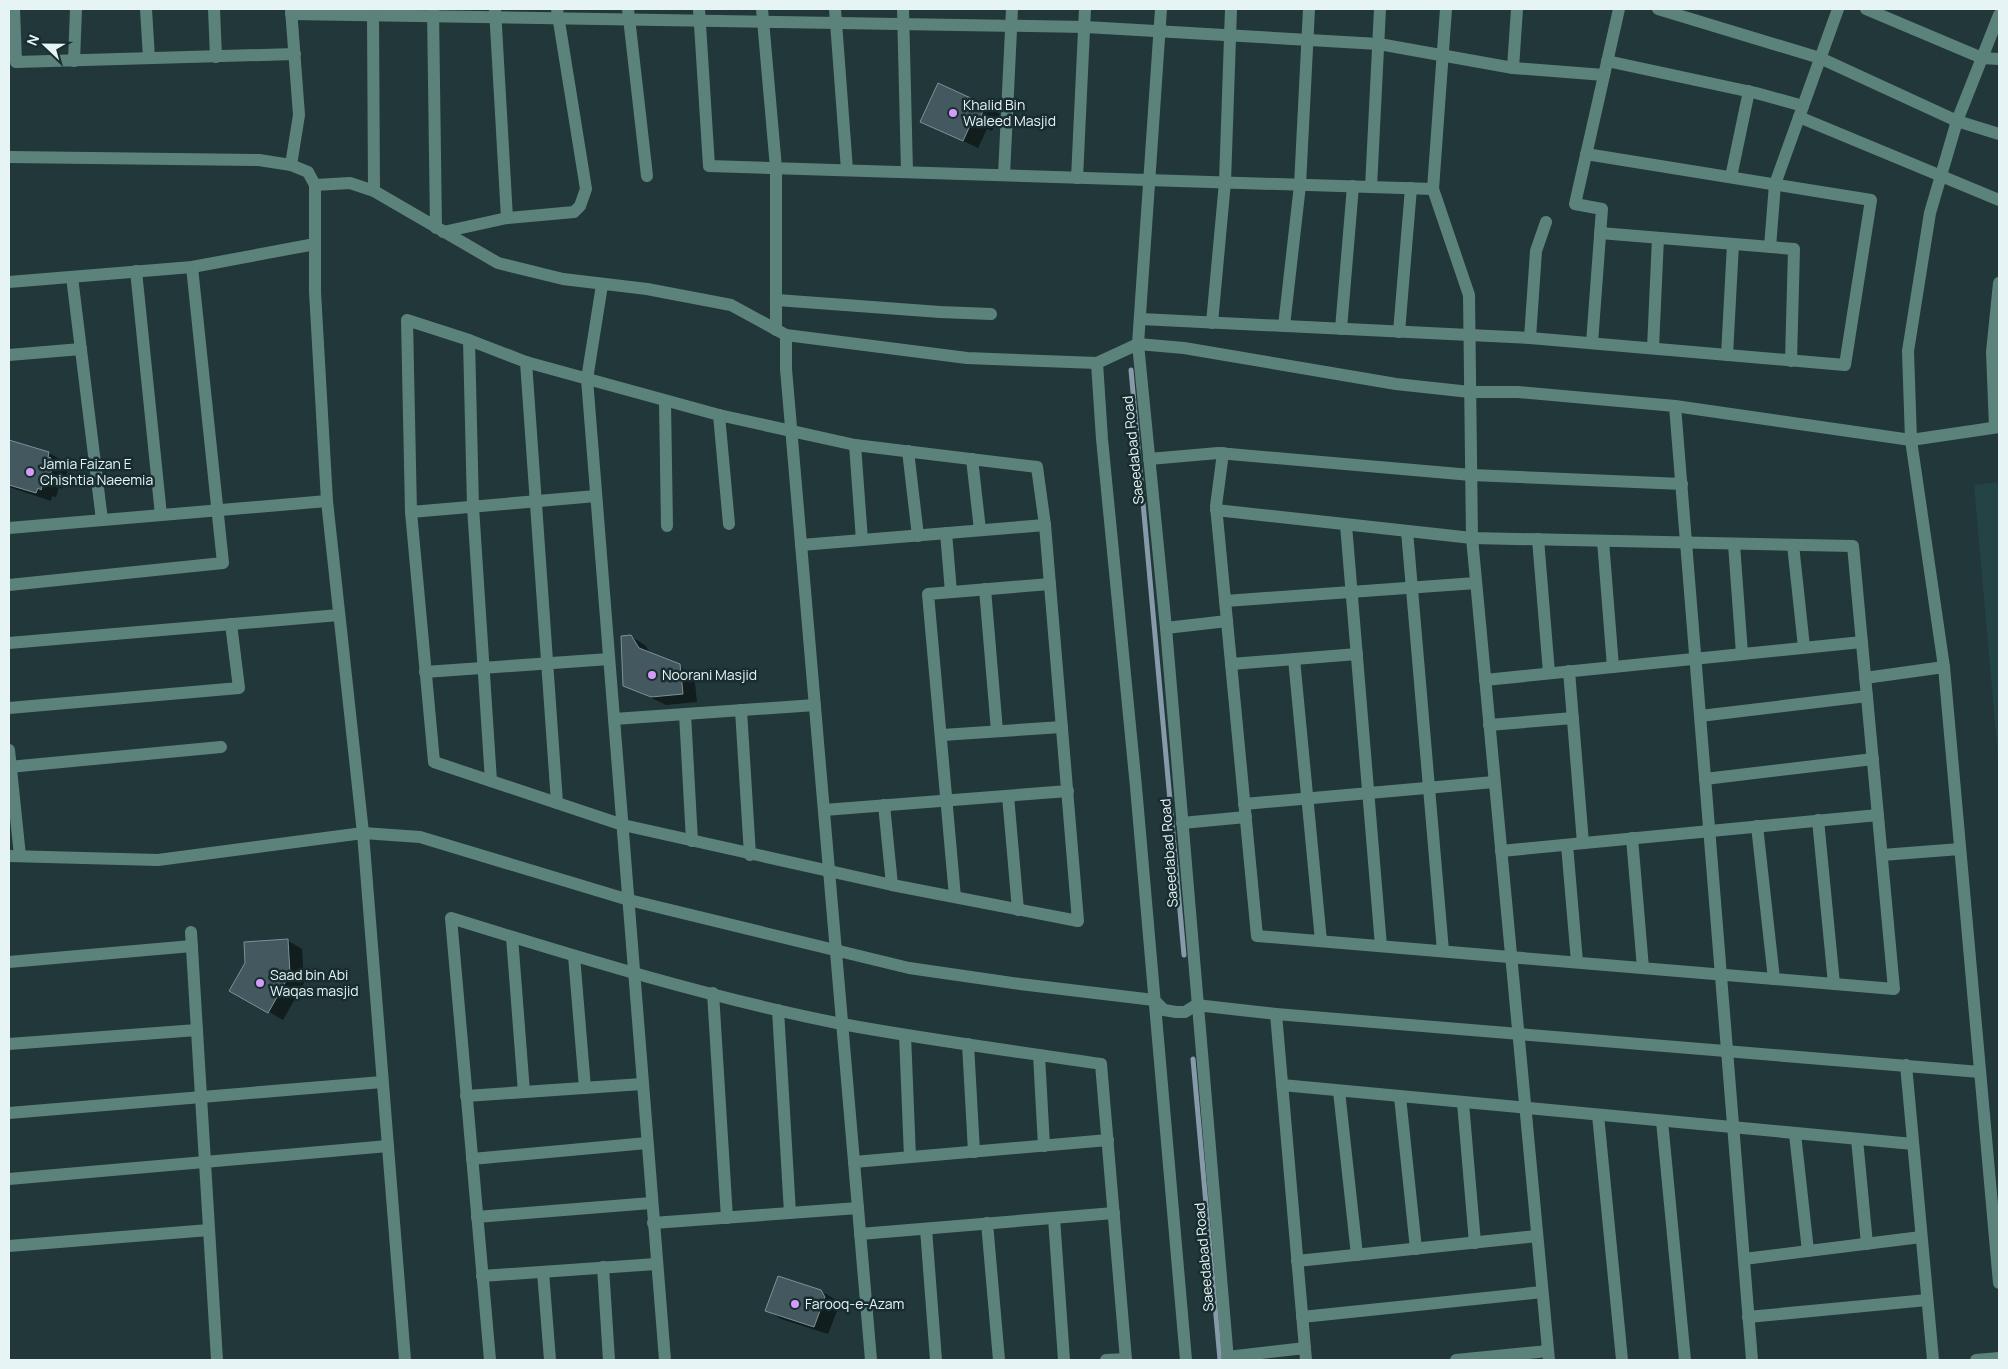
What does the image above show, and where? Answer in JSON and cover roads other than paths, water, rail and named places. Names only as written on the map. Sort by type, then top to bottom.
[{"type":"street","points":[[14,9],[16,62],[295,54]]},
{"type":"street","points":[[74,61],[76,9]]},
{"type":"street","points":[[146,9],[148,58]]},
{"type":"street","points":[[214,9],[216,57]]},
{"type":"street","points":[[762,9],[776,168],[777,300],[791,432],[871,1360]]},
{"type":"street","points":[[835,9],[847,170]]},
{"type":"street","points":[[903,9],[907,172]]},
{"type":"street","points":[[1004,175],[1012,9]]},
{"type":"street","points":[[1077,178],[1085,9]]},
{"type":"street","name":"Saeedabad Road","points":[[1161,9],[1138,344],[1166,628],[1196,1005],[1228,1358]]},
{"type":"street","points":[[1212,322],[1225,182],[1231,9]]},
{"type":"street","points":[[1284,326],[1300,185],[1309,9]]},
{"type":"street","points":[[1372,187],[1380,9]]},
{"type":"street","points":[[1446,9],[1433,189],[1470,295],[1472,538],[1548,1356],[1456,1360]]},
{"type":"street","points":[[1513,68],[1517,9]]},
{"type":"street","points":[[1592,343],[1602,209],[1575,204],[1619,9]]},
{"type":"street","points":[[1658,9],[1820,58],[1957,121],[1999,134]]},
{"type":"street","points":[[1770,247],[1775,184],[1838,9]]},
{"type":"street","points":[[1866,9],[1982,58],[1999,58]]},
{"type":"street","points":[[291,165],[298,116],[291,12],[373,16],[433,13],[699,15],[764,22],[1084,27],[1378,44],[1513,68],[1604,75]]},
{"type":"street","points":[[433,13],[440,230]]},
{"type":"street","points":[[495,13],[507,218]]},
{"type":"street","points":[[440,230],[507,218],[574,212],[580,206],[586,189],[557,14]]},
{"type":"street","points":[[628,14],[647,176]]},
{"type":"street","points":[[699,15],[709,166],[1433,189]]},
{"type":"street","points":[[1999,15],[1957,121],[1930,213],[1908,351],[1911,440],[1944,667],[1999,1283]]},
{"type":"street","points":[[373,16],[374,190]]},
{"type":"street","points":[[1607,62],[1749,91],[1801,112],[1941,177],[1999,200]]},
{"type":"street","points":[[1731,177],[1749,91]]},
{"type":"street","points":[[1141,319],[1530,338],[1845,365],[1871,200],[1586,154]]},
{"type":"street","points":[[9,157],[259,160],[291,165],[308,172],[315,185],[315,292],[327,501],[363,833],[405,1360]]},
{"type":"street","points":[[315,185],[350,183],[374,190],[498,263],[563,279],[647,289],[731,305],[781,333],[966,358],[1097,363],[1138,344],[1184,348],[1396,384],[1470,392],[1518,392],[1675,406],[1911,440],[1997,427],[1996,352],[1999,283]]},
{"type":"street","points":[[1340,329],[1353,186]]},
{"type":"street","points":[[1399,332],[1411,188]]},
{"type":"street","points":[[1530,338],[1536,251],[1546,222]]},
{"type":"street","points":[[1600,233],[1794,249],[1791,361]]},
{"type":"street","points":[[1653,348],[1658,238]]},
{"type":"street","points":[[9,282],[192,267],[315,244]]},
{"type":"street","points":[[1727,355],[1733,244]]},
{"type":"street","points":[[9,585],[223,563],[192,267]]},
{"type":"street","points":[[136,272],[160,515]]},
{"type":"street","points":[[72,277],[102,520]]},
{"type":"street","points":[[602,285],[587,379],[629,900],[651,1203],[665,1360]]},
{"type":"street","points":[[777,300],[991,314]]},
{"type":"street","points":[[407,320],[469,340],[526,362],[587,379],[720,416],[855,445],[1037,467],[1045,525],[1078,921],[892,885],[750,855],[623,825],[434,762],[411,512],[407,320]]},
{"type":"street","points":[[469,340],[472,507],[491,782]]},
{"type":"street","points":[[9,355],[81,349]]},
{"type":"street","points":[[526,362],[534,502],[557,803]]},
{"type":"street","name":"Saeedabad Road","points":[[1097,363],[1102,438],[1135,778],[1186,1360]]},
{"type":"street","points":[[665,402],[667,526]]},
{"type":"street","points":[[1675,406],[1752,1360]]},
{"type":"street","points":[[720,416],[729,524]]},
{"type":"street","points":[[855,445],[862,540]]},
{"type":"street","points":[[908,451],[918,536]]},
{"type":"street","points":[[1150,459],[1223,453],[1471,475],[1682,484]]},
{"type":"street","points":[[1216,510],[1472,538],[1853,546],[1894,989],[1257,936],[1216,510],[1223,453]]},
{"type":"street","points":[[972,459],[980,530]]},
{"type":"street","points":[[411,512],[596,496]]},
{"type":"street","points":[[9,528],[327,501]]},
{"type":"street","points":[[1346,524],[1381,946]]},
{"type":"street","points":[[801,546],[1045,525]]},
{"type":"street","points":[[1407,531],[1443,951]]},
{"type":"street","points":[[946,533],[952,592]]},
{"type":"street","points":[[1538,540],[1549,673]]},
{"type":"street","points":[[1603,541],[1613,667]]},
{"type":"street","points":[[1734,544],[1742,654]]},
{"type":"street","points":[[1793,545],[1804,647]]},
{"type":"street","points":[[1225,601],[1476,583]]},
{"type":"street","points":[[955,897],[948,800],[928,594],[1050,584]]},
{"type":"street","points":[[985,589],[997,731]]},
{"type":"street","points":[[9,643],[339,615]]},
{"type":"street","points":[[1166,628],[1227,621]]},
{"type":"street","points":[[9,708],[239,688],[231,624]]},
{"type":"street","points":[[1485,680],[1862,642]]},
{"type":"street","points":[[1231,664],[1357,654]]},
{"type":"street","points":[[426,672],[609,659]]},
{"type":"street","points":[[1294,659],[1321,941]]},
{"type":"street","points":[[1865,678],[1944,667]]},
{"type":"street","points":[[1569,671],[1583,843]]},
{"type":"street","points":[[1700,716],[1867,696]]},
{"type":"street","points":[[614,719],[815,705]]},
{"type":"street","points":[[742,710],[750,855]]},
{"type":"street","points":[[685,714],[692,841]]},
{"type":"street","points":[[1489,725],[1573,718]]},
{"type":"street","points":[[942,735],[1062,727]]},
{"type":"street","points":[[10,767],[221,748]]},
{"type":"street","points":[[9,750],[14,856],[158,860],[363,833],[420,837],[629,900],[918,969],[1020,984],[1154,1000],[1164,1010],[1176,1012],[1184,1012],[1196,1005],[1276,1014],[1727,1049],[1980,1072]]},
{"type":"street","points":[[1705,779],[1873,759]]},
{"type":"street","points":[[1182,823],[1308,799],[1494,782]]},
{"type":"street","points":[[824,810],[1068,791]]},
{"type":"street","points":[[1008,796],[1018,910]]},
{"type":"street","points":[[884,805],[892,885]]},
{"type":"street","points":[[1501,851],[1878,815]]},
{"type":"street","points":[[1818,820],[1834,984]]},
{"type":"street","points":[[1757,826],[1774,979]]},
{"type":"street","points":[[1632,838],[1643,968]]},
{"type":"street","points":[[1567,845],[1577,962]]},
{"type":"street","points":[[1882,855],[1960,849]]},
{"type":"street","points":[[490,1360],[451,918],[634,974],[778,1010],[905,1035],[1101,1064],[1126,1359],[1106,1360]]},
{"type":"street","points":[[192,932],[217,1360]]},
{"type":"street","points":[[512,937],[524,1092]]},
{"type":"street","points":[[9,962],[192,946]]},
{"type":"street","points":[[574,956],[585,1088]]},
{"type":"street","points":[[713,994],[727,1218]]},
{"type":"street","points":[[778,1010],[790,1213]]},
{"type":"street","points":[[1228,1358],[1305,1354],[1276,1014]]},
{"type":"street","points":[[9,1044],[197,1030]]},
{"type":"street","points":[[905,1035],[910,1157]]},
{"type":"street","points":[[968,1044],[974,1152]]},
{"type":"street","points":[[1039,1055],[1044,1146]]},
{"type":"street","points":[[1906,1065],[1933,1360]]},
{"type":"street","points":[[9,1113],[382,1082]]},
{"type":"street","points":[[466,1096],[642,1084]]},
{"type":"street","points":[[1282,1084],[1400,1097],[1912,1144]]},
{"type":"street","points":[[1339,1091],[1357,1255]]},
{"type":"street","points":[[1400,1097],[1416,1249]]},
{"type":"street","points":[[1463,1103],[1475,1243]]},
{"type":"street","points":[[1598,1115],[1622,1360]]},
{"type":"street","points":[[1662,1121],[1686,1360]]},
{"type":"street","points":[[1796,1134],[1808,1251]]},
{"type":"street","points":[[1857,1139],[1867,1244]]},
{"type":"street","points":[[854,1162],[1108,1140]]},
{"type":"street","points":[[472,1159],[647,1143]]},
{"type":"street","points":[[9,1179],[388,1146]]},
{"type":"street","points":[[477,1217],[651,1203]]},
{"type":"street","points":[[653,1223],[858,1208]]},
{"type":"street","points":[[860,1234],[1114,1213]]},
{"type":"street","points":[[1054,1218],[1064,1360]]},
{"type":"street","points":[[987,1223],[999,1360]]},
{"type":"street","points":[[926,1229],[936,1360]]},
{"type":"street","points":[[9,1246],[210,1230]]},
{"type":"street","points":[[1297,1261],[1537,1236]]},
{"type":"street","points":[[1744,1259],[1922,1238]]},
{"type":"street","points":[[482,1276],[656,1264]]},
{"type":"street","points":[[603,1267],[609,1360]]},
{"type":"street","points":[[543,1272],[550,1360]]},
{"type":"street","points":[[1302,1317],[1542,1292]]},
{"type":"street","points":[[1748,1317],[1928,1300]]},
{"type":"street","points":[[1976,1360],[1999,1358]]},
{"type":"waterway","points":[[1131,370],[1184,955]]},
{"type":"waterway","points":[[1193,1059],[1220,1360]]},
{"type":"place","name":"Khalid Bin Waleed Masjid","points":[[953,113]]},
{"type":"place","name":"Jamia Faizan E Chishtia Naeemia","points":[[30,472]]},
{"type":"place","name":"Noorani Masjid","points":[[652,675]]},
{"type":"place","name":"Saad bin Abi Waqas masjid","points":[[260,983]]},
{"type":"place","name":"Farooq-e-Azam","points":[[795,1304]]}]
